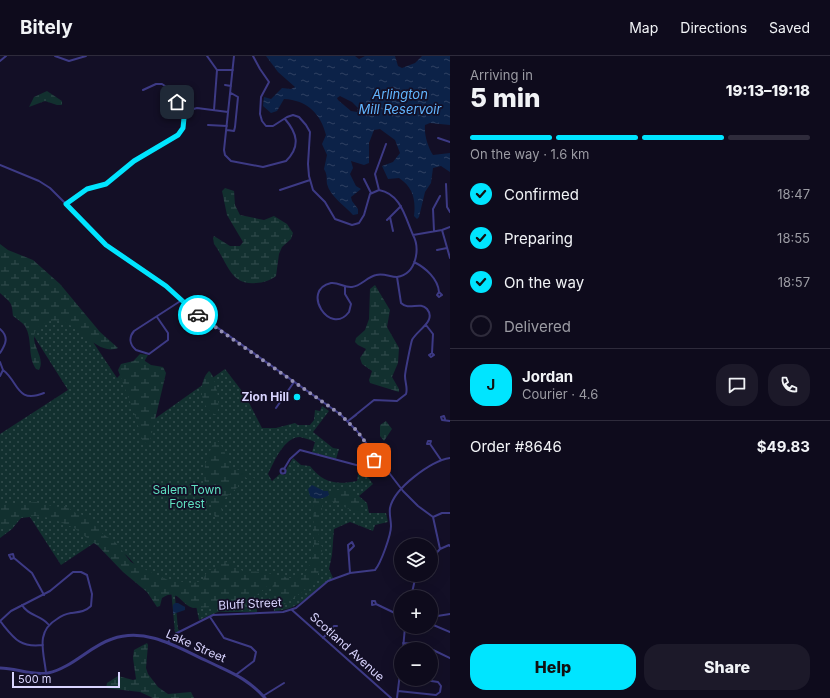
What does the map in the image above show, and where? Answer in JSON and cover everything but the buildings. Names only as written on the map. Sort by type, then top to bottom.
[{"type":"street","points":[[0,61],[6,56]]},
{"type":"street","points":[[55,56],[67,61],[86,56]]},
{"type":"street","points":[[67,61],[68,56]]},
{"type":"street","points":[[207,56],[217,70],[214,110]]},
{"type":"street","points":[[234,56],[224,152],[228,159],[265,167],[285,161],[293,150],[296,134],[285,118]]},
{"type":"street","points":[[254,56],[260,69],[269,82],[261,97],[260,114],[262,121],[265,125],[271,126],[278,124],[290,116],[297,117],[309,129],[308,164],[310,180],[315,193],[325,202],[333,217],[341,222],[352,225],[362,221],[372,193],[379,190],[390,194],[401,206],[417,247],[414,262],[405,273],[397,277],[378,274],[356,286],[344,286],[332,283],[326,286],[320,291],[318,304],[326,315],[338,318],[345,316],[349,312],[351,304],[344,293],[344,286]]},
{"type":"street","points":[[217,70],[233,70]]},
{"type":"street","points":[[66,204],[87,189],[106,184],[134,161],[178,135],[184,125],[183,112],[165,86],[154,84],[143,90]]},
{"type":"street","points":[[225,85],[231,86]]},
{"type":"street","points":[[226,130],[235,130],[238,96],[230,93]]},
{"type":"street","points":[[183,112],[193,108],[228,112]]},
{"type":"street","points":[[208,124],[227,126]]},
{"type":"street","points":[[439,138],[450,142]]},
{"type":"street","points":[[379,190],[375,174],[386,144]]},
{"type":"street","points":[[0,165],[42,182],[50,188],[106,245],[162,283],[198,314],[348,421],[402,489],[418,506],[433,517],[440,550],[449,544],[450,546]]},
{"type":"street","points":[[364,179],[372,193]]},
{"type":"street","points":[[280,190],[310,180]]},
{"type":"street","points":[[446,184],[447,207],[450,212]]},
{"type":"street","points":[[434,231],[433,209],[440,196]]},
{"type":"street","points":[[387,220],[401,206]]},
{"type":"street","points":[[390,217],[393,231]]},
{"type":"street","points":[[412,235],[442,230],[450,227]]},
{"type":"street","points":[[442,230],[450,258]]},
{"type":"street","points":[[437,250],[447,248]]},
{"type":"street","points":[[414,262],[424,267],[432,276],[437,283],[439,292]]},
{"type":"street","points":[[348,421],[374,400],[397,401],[405,396],[408,390],[405,372],[411,343],[415,335],[430,318],[427,309],[421,306],[406,307],[401,303],[397,277]]},
{"type":"street","points":[[157,317],[168,333],[168,340],[149,354],[136,350],[130,342],[132,333],[147,321],[157,317],[182,300]]},
{"type":"street","points":[[426,324],[434,335],[432,353]]},
{"type":"street","points":[[0,329],[4,332],[6,342],[0,353]]},
{"type":"street","points":[[0,362],[3,370],[23,394],[33,396],[44,393]]},
{"type":"street","points":[[0,376],[3,370]]},
{"type":"street","points":[[276,408],[294,382]]},
{"type":"street","points":[[445,419],[450,421]]},
{"type":"street","points":[[430,444],[441,460]]},
{"type":"street","points":[[284,469],[290,459],[300,450],[360,466],[367,465],[377,458]]},
{"type":"street","name":"Bluff Street","points":[[168,642],[175,634],[210,616],[223,614],[282,612],[292,610],[321,586],[350,573],[372,571],[378,567],[390,530],[391,503],[402,489],[426,469],[441,460],[450,458]]},
{"type":"street","points":[[433,517],[442,513],[450,513]]},
{"type":"street","points":[[349,551],[350,573]]},
{"type":"street","points":[[14,558],[32,573],[44,595]]},
{"type":"street","points":[[43,645],[30,646],[20,643],[0,621],[7,614],[22,605],[44,595],[70,574],[78,571],[87,575],[92,594],[92,603],[86,610],[66,614],[48,624],[43,634],[46,673]]},
{"type":"street","points":[[376,604],[394,613]]},
{"type":"street","points":[[22,605],[28,612],[42,618],[48,624]]},
{"type":"street","name":"Scotland Avenue","points":[[292,610],[391,698]]},
{"type":"street","points":[[438,616],[450,614]]},
{"type":"street","points":[[210,616],[224,638],[251,647],[256,652],[254,661],[237,674]]},
{"type":"street","points":[[323,638],[334,626],[337,626]]},
{"type":"street","points":[[438,627],[450,632]]},
{"type":"street","name":"Lake Street","points":[[0,668],[46,673],[64,667],[108,640],[124,635],[137,635],[168,642],[237,674],[250,683],[264,697]]},
{"type":"street","points":[[438,652],[450,658]]},
{"type":"street","points":[[398,691],[436,695],[440,692],[441,686],[438,682]]},
{"type":"street","points":[[264,697],[284,683]]},
{"type":"street","points":[[397,698],[399,686]]},
{"type":"green space","points":[[47,91],[62,101],[62,105],[45,101],[29,107],[34,97]]},
{"type":"green space","points":[[225,188],[234,191],[235,205],[240,215],[264,220],[274,216],[287,224],[293,233],[291,239],[282,247],[279,254],[276,276],[272,279],[259,283],[247,283],[240,281],[230,271],[214,244],[214,236],[230,246],[240,246],[243,242],[227,215],[222,191]]},
{"type":"green space","points":[[0,244],[8,250],[33,260],[60,284],[100,332],[118,348],[109,349],[100,347],[66,323],[57,321],[47,322],[40,326],[35,332],[34,342],[41,360],[39,370],[36,369],[33,364],[29,337],[25,326],[13,316],[10,303],[0,293]]},
{"type":"green space","points":[[375,285],[390,310],[387,327],[399,348],[398,363],[392,377],[399,389],[399,392],[370,383],[369,380],[372,371],[362,364],[360,358],[366,349],[355,342],[356,338],[365,330],[369,319],[370,289]]},
{"type":"green space","name":"Salem Town Forest","points":[[63,297],[117,378],[140,354],[148,355],[127,391],[153,420],[225,369],[245,395],[262,428],[276,428],[295,423],[298,425],[310,425],[314,420],[315,410],[320,411],[322,406],[329,411],[313,432],[333,448],[339,449],[336,459],[312,452],[315,442],[300,437],[294,438],[289,441],[280,451],[268,474],[272,481],[280,474],[285,475],[293,458],[301,465],[310,466],[315,472],[325,479],[343,483],[357,481],[359,468],[366,468],[377,461],[378,462],[365,473],[373,484],[359,496],[367,503],[369,513],[386,513],[388,522],[375,525],[373,531],[350,522],[334,529],[332,555],[329,569],[333,578],[299,604],[284,610],[274,611],[274,601],[257,602],[257,612],[218,612],[199,620],[194,596],[177,589],[175,597],[178,629],[180,631],[175,633],[171,589],[142,572],[126,555],[94,543],[61,565],[30,517],[21,518],[12,529],[0,538],[0,434],[68,390],[25,322]]},
{"type":"green space","points":[[142,359],[151,365],[163,367],[166,373],[150,441],[147,444],[142,440],[136,418],[118,370],[121,364]]},
{"type":"green space","points":[[209,371],[212,374],[216,385],[218,411],[216,415],[206,407],[202,395],[203,382]]},
{"type":"green space","points":[[386,421],[392,429],[384,441],[380,436],[380,425]]},
{"type":"green space","points":[[216,440],[220,443],[232,468],[246,472],[255,479],[253,480],[244,477],[239,479],[238,487],[225,498],[220,520],[218,522],[211,505],[204,479],[207,459],[214,441]]},
{"type":"green space","points":[[346,488],[351,489],[360,503],[360,514],[325,498],[329,495],[329,492]]},
{"type":"green space","points":[[313,498],[323,499],[318,541],[323,548],[317,579],[282,606],[269,598],[273,585],[271,583],[244,606],[193,608],[172,594],[162,598],[160,606],[157,607],[147,592],[123,572],[98,546],[74,528],[51,518],[35,516],[22,517],[9,527],[0,528],[0,505],[36,502],[56,507],[65,506],[76,513],[86,516],[103,534],[115,542],[131,562],[168,580],[193,583],[202,581],[208,570],[215,569],[224,561],[243,571],[263,572],[290,578],[298,577],[304,574],[311,563],[314,550]]},
{"type":"green space","points":[[147,643],[146,668],[148,674],[158,687],[168,694],[191,692],[194,698],[153,698],[140,692],[106,688],[107,683],[118,676],[133,680],[136,679],[133,658],[134,650]]},
{"type":"water","name":"Arlington Mill Reservoir","points":[[266,56],[355,56],[359,59],[365,56],[395,56],[398,66],[402,68],[415,63],[422,56],[450,56],[450,125],[430,123],[425,125],[425,133],[433,155],[450,153],[450,172],[441,166],[433,168],[431,183],[425,192],[419,217],[417,219],[414,216],[414,199],[408,185],[399,178],[388,179],[382,166],[393,162],[400,153],[395,140],[380,129],[374,130],[369,143],[369,163],[364,165],[351,161],[353,168],[350,174],[356,186],[361,189],[351,197],[358,209],[358,214],[353,215],[338,201],[331,193],[327,184],[324,169],[327,155],[322,144],[326,135],[324,127],[317,115],[306,105],[292,100],[284,99],[277,111],[271,113],[263,106],[264,97],[271,99],[282,88],[291,89],[295,87],[278,72]],"holes":[[[340,96],[352,102],[358,108],[357,112],[351,111],[337,98]]]},
{"type":"water","points":[[312,485],[324,491],[328,491],[329,495],[320,498],[310,496],[308,489]]},
{"type":"water","points":[[175,603],[185,607],[185,610],[173,614],[173,605]]},
{"type":"way so far","points":[[198,315],[301,386],[319,401],[340,414],[359,433],[377,458],[374,460]]},
{"type":"place","name":"Zion Hill","points":[[297,397]]},
{"type":"route","points":[[177,102],[183,112],[184,118],[183,128],[178,135],[134,161],[106,184],[91,187],[82,191],[66,204],[106,245],[166,286],[198,315]]}]
